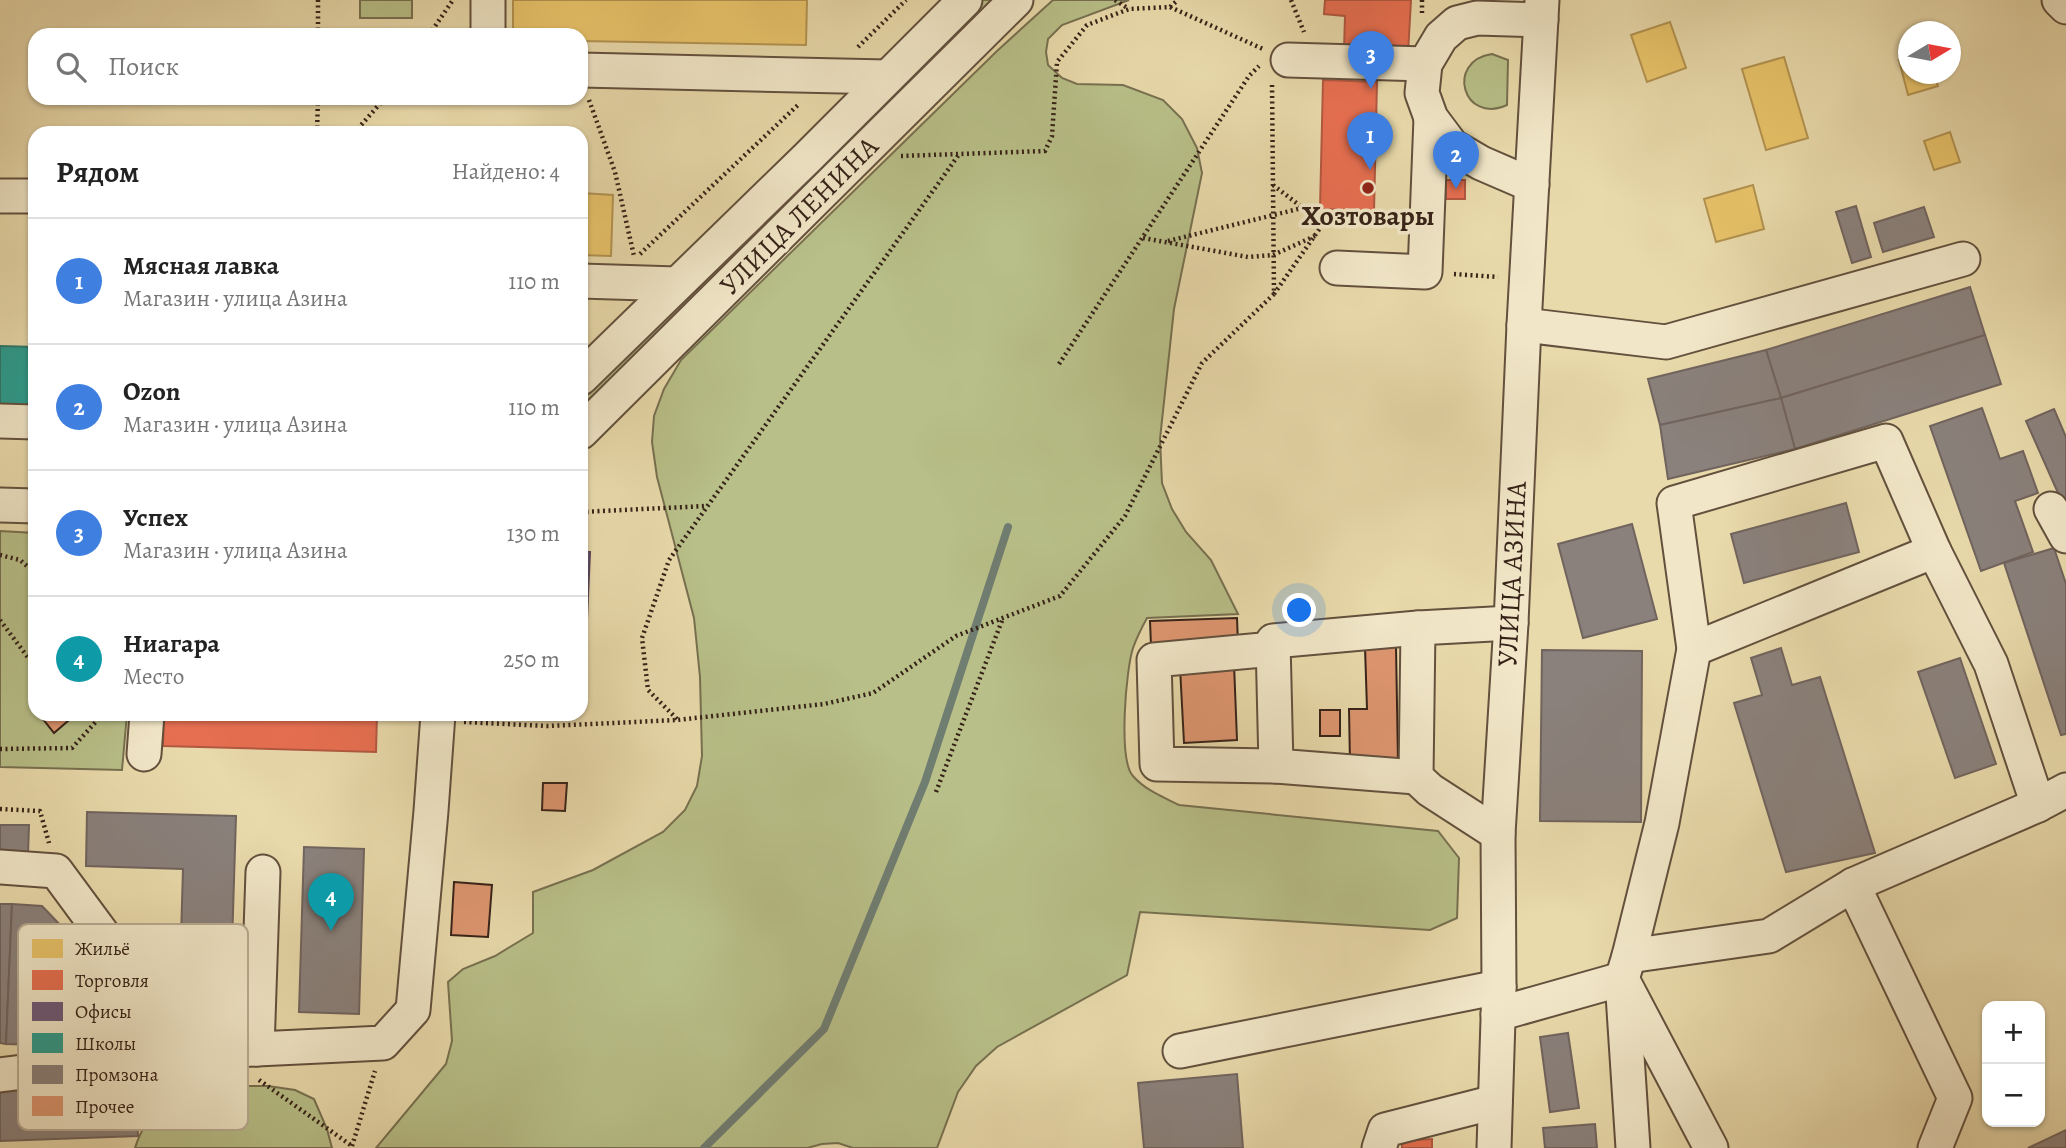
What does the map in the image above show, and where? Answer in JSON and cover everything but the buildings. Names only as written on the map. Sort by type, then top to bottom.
[{"type":"street","points":[[488,0],[488,28]]},
{"type":"street","name":"УЛИЦА ЛЕНИНА","points":[[588,371],[965,0]]},
{"type":"street","name":"УЛИЦА ЛЕНИНА","points":[[588,425],[1016,0]]},
{"type":"street","points":[[2059,0],[2066,7]]},
{"type":"street","points":[[1532,185],[1481,163],[1452,146],[1431,118],[1422,93],[1425,64],[1441,37],[1457,23],[1542,10]]},
{"type":"street","name":"УЛИЦА АЗИНА","points":[[1494,1148],[1498,1001],[1498,834],[1542,10]]},
{"type":"street","points":[[1280,57],[1425,64]]},
{"type":"street","points":[[588,79],[887,77]]},
{"type":"street","points":[[1337,268],[1425,272],[1431,118]]},
{"type":"street","points":[[0,196],[28,196]]},
{"type":"street","points":[[1524,325],[1665,342],[1963,259]]},
{"type":"street","points":[[588,281],[677,284]]},
{"type":"street","points":[[0,421],[28,422]]},
{"type":"street","points":[[1180,1051],[1498,1001],[1625,968],[1769,936],[1853,885],[2052,797],[1991,664],[1934,551],[1886,441],[1674,503],[1694,649],[1662,823],[1625,968],[1633,1148]]},
{"type":"street","points":[[0,505],[28,506]]},
{"type":"street","points":[[1694,649],[1934,551]]},
{"type":"street","points":[[1276,766],[1273,641],[1511,623]]},
{"type":"street","points":[[1416,778],[1418,628]]},
{"type":"street","points":[[1273,649],[1154,660],[1157,764],[1276,766],[1416,778],[1498,834]]},
{"type":"street","points":[[144,754],[146,721]]},
{"type":"street","points":[[248,1049],[383,1043],[413,1010],[432,811],[437,721]]},
{"type":"street","points":[[0,867],[56,871],[95,924]]},
{"type":"street","points":[[257,1049],[263,872]]},
{"type":"street","points":[[1853,885],[1955,1098],[1935,1148]]},
{"type":"street","points":[[1625,968],[1711,1148]]},
{"type":"street","points":[[0,1075],[18,1073]]},
{"type":"street","points":[[1379,1148],[1385,1130],[1495,1102]]},
{"type":"path","points":[[318,0],[318,28]]},
{"type":"path","points":[[434,28],[453,0]]},
{"type":"path","points":[[588,94],[615,172],[635,259],[906,0]]},
{"type":"path","points":[[1115,0],[1129,9]]},
{"type":"path","points":[[1170,7],[1178,0]]},
{"type":"path","points":[[858,158],[1045,151],[1052,136],[1057,62],[1087,25],[1129,9],[1170,7],[1280,57]]},
{"type":"path","points":[[1274,294],[1273,185],[1280,57]]},
{"type":"path","points":[[1059,364],[1249,76],[1280,57]]},
{"type":"path","points":[[317,105],[317,126]]},
{"type":"path","points":[[360,126],[378,105]]},
{"type":"path","points":[[677,720],[648,690],[642,638],[669,560],[960,153]]},
{"type":"path","points":[[1273,185],[1303,208],[1327,218],[1427,220]]},
{"type":"path","points":[[1166,242],[1303,208]]},
{"type":"path","points":[[486,721],[547,726],[677,720],[824,704],[873,693],[957,636],[1060,596],[1125,516],[1202,363],[1274,294],[1327,218]]},
{"type":"path","points":[[1143,237],[1248,257],[1273,255],[1315,236]]},
{"type":"path","points":[[1425,272],[1527,279]]},
{"type":"path","points":[[588,512],[707,506]]},
{"type":"path","points":[[0,555],[20,560],[28,567]]},
{"type":"path","points":[[936,792],[1004,618]]},
{"type":"path","points":[[0,620],[28,658]]},
{"type":"path","points":[[0,749],[72,748],[97,721]]},
{"type":"path","points":[[0,809],[40,811],[56,871]]},
{"type":"path","points":[[248,1072],[352,1147],[383,1043]]},
{"type":"green space","points":[[360,0],[412,0],[412,18],[360,18]]},
{"type":"green space","points":[[979,0],[1005,0],[588,410],[588,385]]},
{"type":"green space","points":[[1053,0],[1129,0],[1062,25],[1048,39],[1048,65],[1062,78],[1077,84],[1123,85],[1163,100],[1182,119],[1197,148],[1202,173],[1174,309],[1160,439],[1162,483],[1172,509],[1186,532],[1211,560],[1238,614],[1147,618],[1130,659],[1125,714],[1128,767],[1143,785],[1179,805],[1438,831],[1459,858],[1457,918],[1430,930],[1140,912],[1127,975],[997,1047],[976,1066],[958,1092],[937,1148],[853,1148],[838,1143],[807,1148],[376,1148],[446,1064],[452,1041],[448,982],[463,969],[495,956],[533,933],[533,892],[593,870],[663,832],[685,810],[697,786],[702,756],[700,677],[694,618],[657,477],[652,442],[654,416],[664,389],[681,360],[997,51]]},
{"type":"green space","points":[[1492,54],[1508,60],[1507,105],[1492,109],[1479,106],[1471,99],[1465,90],[1464,78],[1468,68],[1477,59]]},
{"type":"green space","points":[[0,531],[28,533],[28,721],[126,721],[122,770],[0,767]]},
{"type":"green space","points":[[248,1086],[268,1086],[295,1090],[314,1099],[332,1148],[135,1148],[143,1130],[248,1130]]},
{"type":"waterway","points":[[704,1148],[824,1029],[925,782],[1008,527]]},
{"type":"place","name":"Успех","points":[[1371,89]]},
{"type":"place","name":"Мясная лавка","points":[[1370,170]]},
{"type":"place","name":"Хозтовары","points":[[1368,188]]},
{"type":"place","name":"Ozon","points":[[1456,189]]},
{"type":"place","name":"Ниагара","points":[[331,931]]}]
